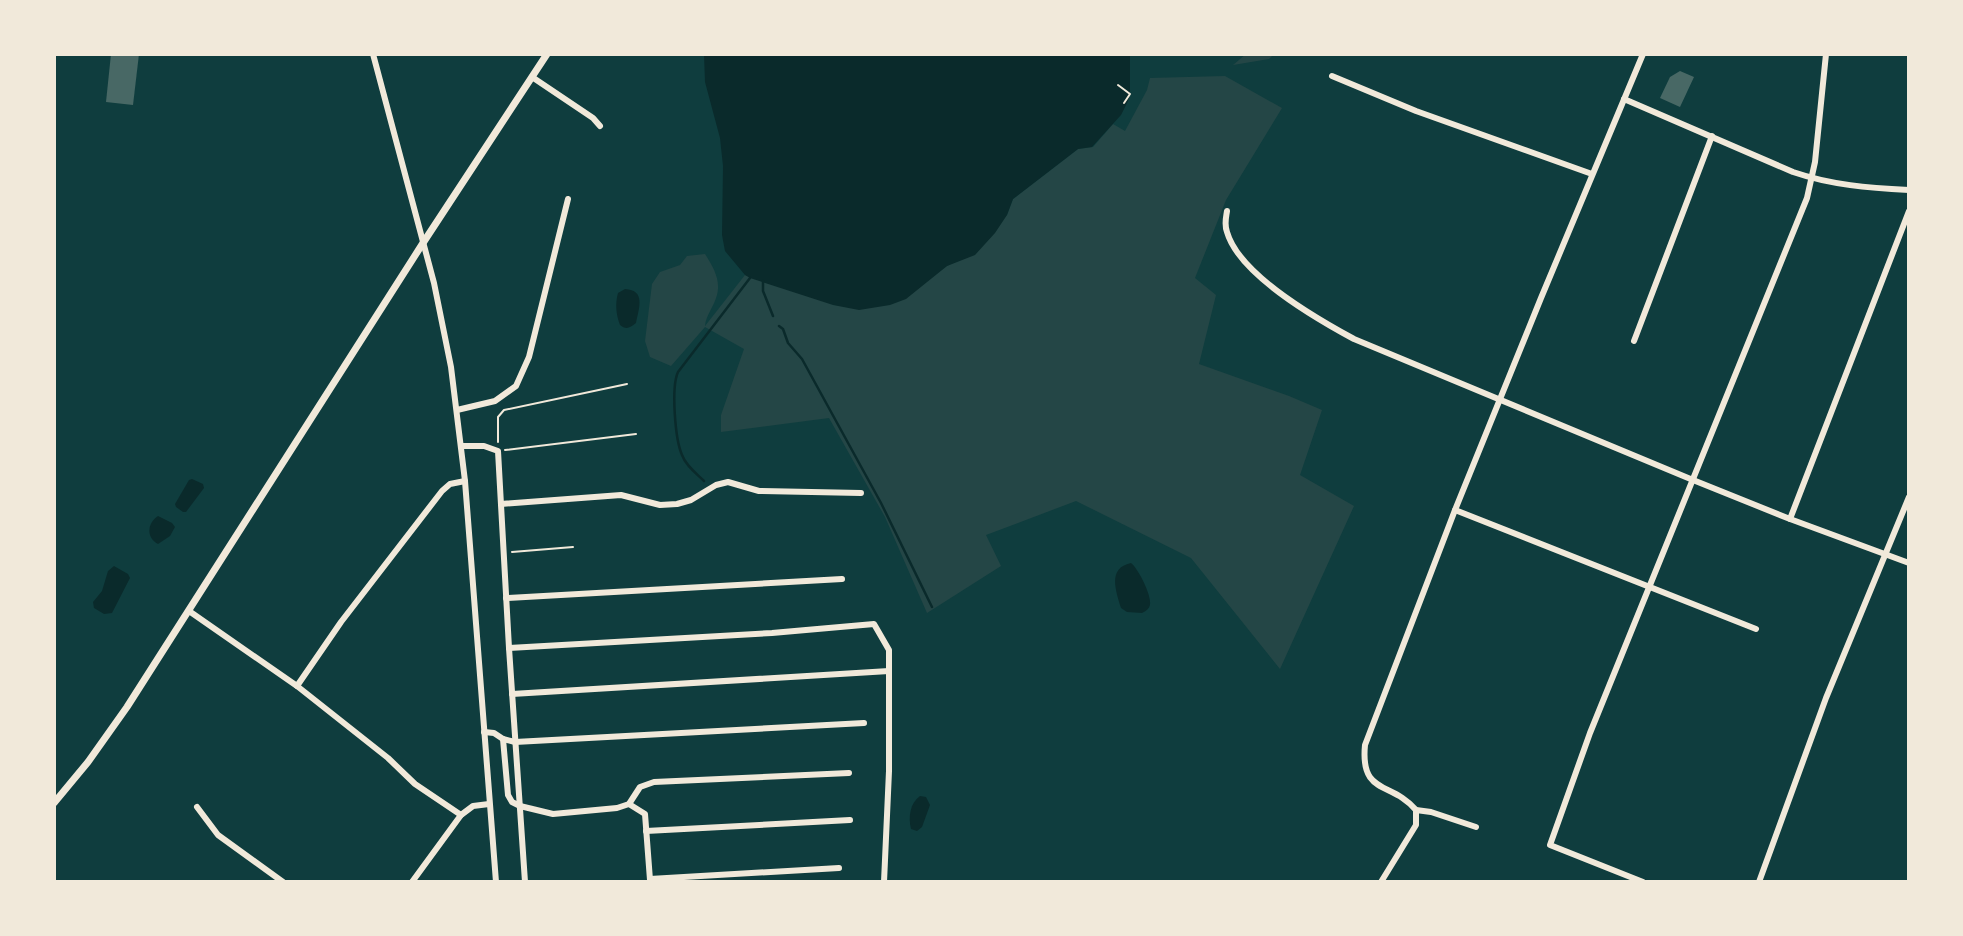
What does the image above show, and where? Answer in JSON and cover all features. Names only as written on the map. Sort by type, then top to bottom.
[{"type":"street","points":[[373,54],[445,332],[457,410],[465,481],[496,882]]},
{"type":"street","points":[[54,803],[88,762],[127,707],[547,54]]},
{"type":"street","points":[[1381,882],[1413,833],[1418,819],[1411,804],[1372,781],[1365,765],[1368,733],[1455,510],[1643,54]]},
{"type":"street","points":[[1643,882],[1550,845],[1590,733],[1807,198],[1812,179],[1826,54]]},
{"type":"street","points":[[1332,76],[1404,107],[1592,174]]},
{"type":"street","points":[[532,77],[593,118],[600,126]]},
{"type":"street","points":[[1624,99],[1812,179],[1834,184],[1909,190]]},
{"type":"street","points":[[1634,341],[1712,136]]},
{"type":"street","points":[[457,410],[495,401],[516,386],[529,357],[568,199]]},
{"type":"street","points":[[1227,211],[1227,233],[1252,270],[1317,319],[1354,339],[1693,480],[1909,563]]},
{"type":"street","points":[[1790,519],[1909,211]]},
{"type":"street","points":[[461,446],[484,446],[498,451],[525,882]]},
{"type":"street","points":[[297,686],[341,622],[442,491],[450,484],[465,481]]},
{"type":"street","points":[[501,504],[621,495],[660,505],[691,500],[716,485],[728,482],[759,491],[861,493]]},
{"type":"street","points":[[1759,882],[1826,698],[1909,497]]},
{"type":"street","points":[[1455,510],[1756,629]]},
{"type":"street","points":[[506,598],[842,579]]},
{"type":"street","points":[[189,611],[297,686],[388,758],[415,784],[461,815]]},
{"type":"street","points":[[509,648],[772,634],[874,624],[888,650],[889,771],[884,882]]},
{"type":"street","points":[[512,694],[888,671]]},
{"type":"street","points":[[484,732],[494,733],[515,742],[864,723]]},
{"type":"street","points":[[503,738],[508,795],[512,802],[553,814],[617,808],[629,804],[640,787],[654,782],[849,773]]},
{"type":"street","points":[[412,882],[461,815],[472,806],[489,804]]},
{"type":"street","points":[[629,804],[645,814],[650,880],[839,868]]},
{"type":"street","points":[[197,807],[219,835],[283,882]]},
{"type":"street","points":[[1416,810],[1431,812],[1476,827]]},
{"type":"street","points":[[646,831],[850,820]]},
{"type":"path","points":[[1118,85],[1130,94],[1124,103]]},
{"type":"path","points":[[627,384],[504,410],[498,417],[498,451],[636,435]]},
{"type":"path","points":[[504,552],[573,547]]},
{"type":"shaded area","points":[[704,54],[1130,54],[1130,94],[1121,115],[1092,147],[1078,149],[1013,199],[1007,215],[995,233],[975,255],[947,266],[906,299],[890,305],[859,310],[833,305],[750,278],[725,251],[722,235],[723,166],[720,138],[705,82]]},
{"type":"shaded area","points":[[1246,54],[1274,54],[1269,59],[1233,65]]},
{"type":"shaded area","points":[[1225,76],[1282,108],[1226,200],[1195,278],[1216,295],[1199,364],[1322,410],[1300,475],[1354,506],[1280,669],[1191,558],[1076,501],[986,535],[1001,566],[927,613],[885,517],[829,418],[721,432],[721,415],[744,349],[705,327],[671,366],[650,357],[645,341],[652,284],[660,272],[680,265],[687,256],[705,254],[716,275],[718,292],[705,326],[745,275],[763,281],[929,279],[957,261],[1007,215],[1013,199],[1078,149],[1093,147],[1113,124],[1125,131],[1147,90],[1150,78]]},
{"type":"shaded area","points":[[625,289],[636,293],[640,301],[636,323],[626,328],[620,325],[616,305],[618,293]]},
{"type":"shaded area","points":[[192,479],[203,484],[204,488],[186,512],[183,512],[175,504]]},
{"type":"shaded area","points":[[158,516],[175,527],[170,536],[158,544],[151,538],[149,530]]},
{"type":"shaded area","points":[[1131,563],[1141,576],[1149,595],[1150,606],[1142,613],[1127,612],[1121,608],[1117,594],[1116,575],[1123,566]]},
{"type":"shaded area","points":[[114,566],[130,578],[112,613],[104,614],[94,608],[93,602],[102,591],[108,571]]},
{"type":"shaded area","points":[[920,796],[926,797],[930,805],[922,827],[917,831],[911,829],[910,815],[914,802]]},
{"type":"building","points":[[111,54],[139,54],[133,105],[106,102]]},
{"type":"building","points":[[1680,71],[1694,77],[1680,107],[1660,98],[1670,77]]},
{"type":"waterway","points":[[704,481],[686,463],[677,437],[676,379],[678,372],[750,278]]},
{"type":"waterway","points":[[763,281],[763,291],[773,316]]},
{"type":"waterway","points":[[779,326],[783,329],[788,343],[802,359],[881,503],[932,607]]}]
